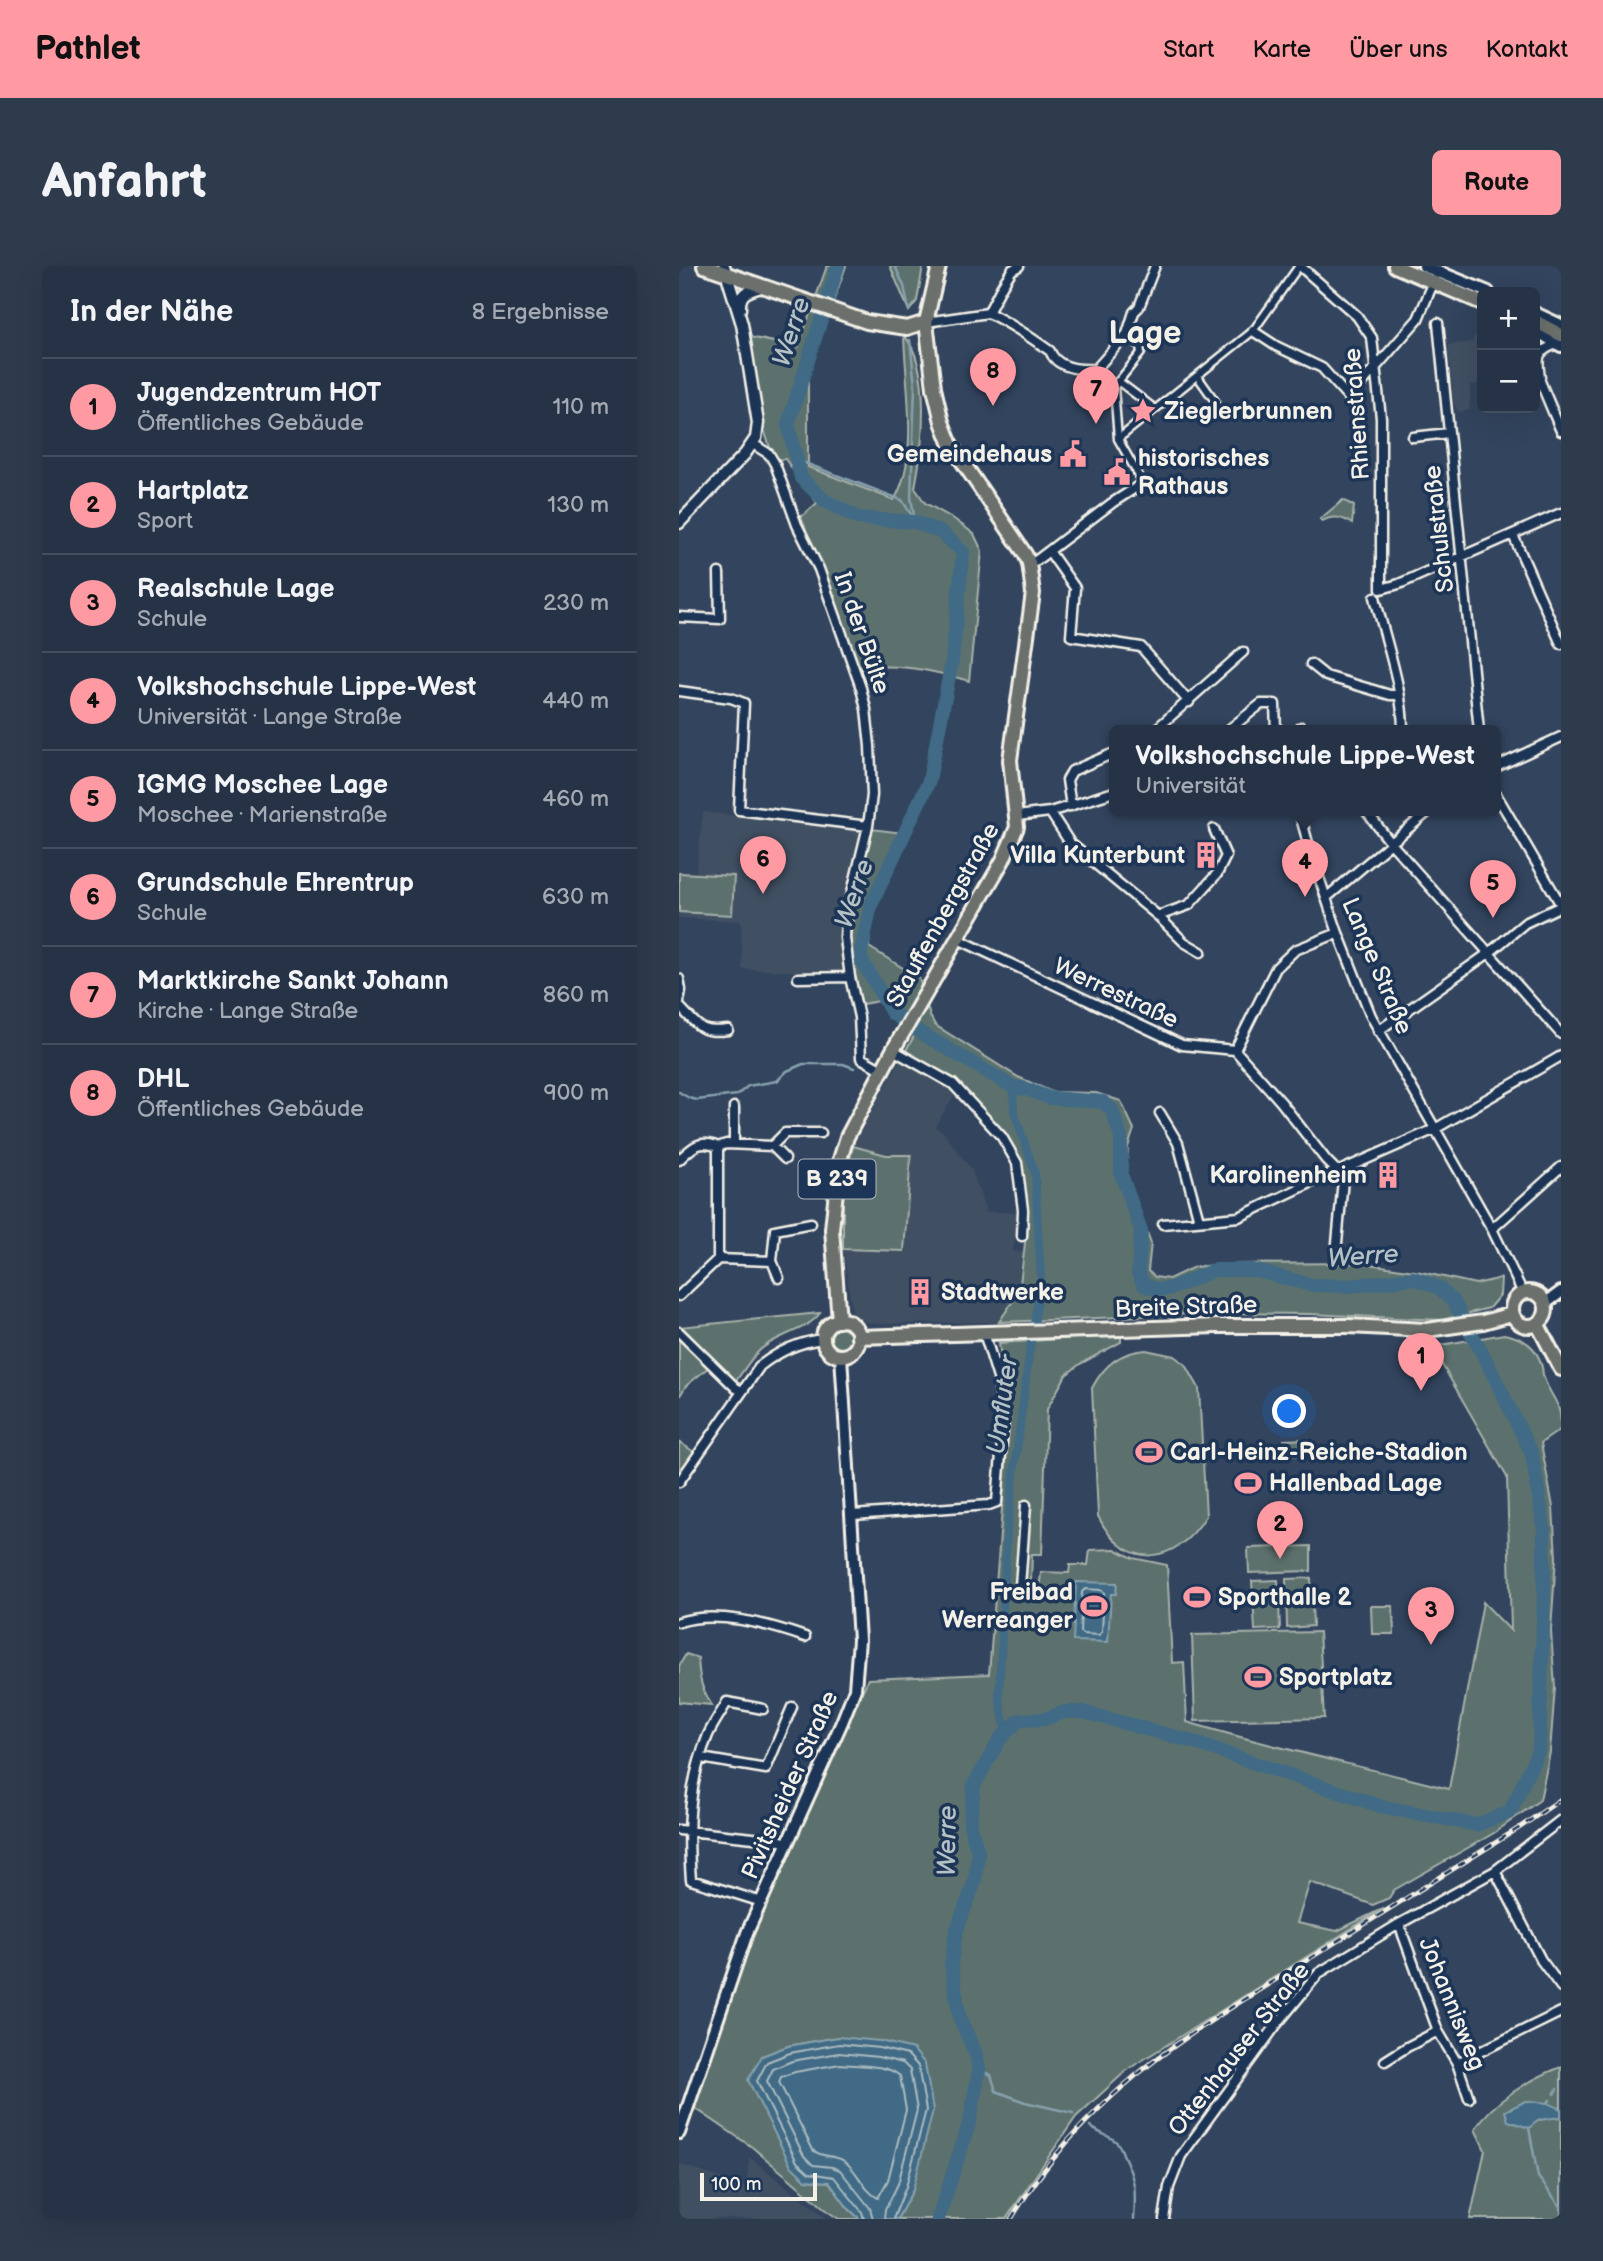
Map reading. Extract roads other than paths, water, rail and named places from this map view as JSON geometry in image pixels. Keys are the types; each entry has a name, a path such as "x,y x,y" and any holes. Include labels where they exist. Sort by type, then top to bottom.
{"main road":[{"path":"703,266 725,270 761,287 837,313 867,322 909,328 926,322 939,266"},
{"path":"1395,266 1477,295"},
{"path":"1414,266 1435,280 1477,301"},
{"path":"1424,266 1477,288"},
{"path":"1540,317 1560,333"},
{"name":"Stauffenbergstraße","path":"893,1050 1012,842 1017,827 1010,760 1033,593 1025,554 947,436 935,388 926,322"},
{"path":"1540,325 1560,333"},
{"path":"1540,331 1560,333"},
{"name":"B 239","path":"839,1321 832,1229 839,1163 847,1137 893,1050"},
{"path":"1546,1303 1561,1292"},
{"path":"1523,1293 1536,1293 1546,1303 1546,1315 1538,1325 1521,1325 1513,1314 1513,1304 1523,1293"},
{"name":"Breite Straße","path":"859,1337 1218,1326 1348,1326 1427,1330 1451,1328 1513,1314"},
{"path":"839,1321 850,1323 859,1337 854,1350 841,1356 835,1356 826,1349 823,1339 826,1328 839,1321"},
{"path":"1538,1325 1561,1369"},
{"name":"Pivitsheider Straße","path":"679,2133 740,1952 842,1721 857,1676 859,1640 853,1515 841,1356"}],"street":[{"path":"988,313 1002,285 1019,266"},
{"path":"1096,369 1127,334 1155,266"},
{"path":"1118,439 1253,331 1300,266"},
{"name":"Rhienstraße","path":"1300,266 1363,322 1372,338 1381,418 1381,589 1461,557"},
{"path":"725,270 742,324"},
{"path":"1253,331 1322,368 1349,398 1418,319 1435,280"},
{"path":"680,519 753,444 757,432 757,414 742,324 741,296 744,292 761,287"},
{"path":"926,322 988,313 1016,330 1021,330 1073,370 1096,369 1155,409"},
{"name":"Schulstraße","path":"1438,323 1478,725"},
{"path":"1540,355 1560,333"},
{"path":"1029,564 1121,496 1143,483 1118,439 1118,382 1141,353 1140,346 1127,334"},
{"path":"1198,377 1215,401"},
{"path":"1540,384 1561,431"},
{"path":"1413,437 1450,433"},
{"name":"In der Bülte","path":"753,444 769,454 775,464 797,525 819,569 861,688 870,746 872,795 868,826 846,917 845,947 859,1017 861,1058 882,1070"},
{"path":"1461,557 1561,513"},
{"path":"1513,535 1561,644"},
{"path":"1049,551 1075,588 1071,636 1141,648 1189,702"},
{"path":"679,617 720,619 719,573"},
{"path":"1375,597 1399,695 1403,725"},
{"path":"1161,725 1243,652"},
{"path":"1311,664 1326,676 1390,695 1399,695"},
{"path":"679,691 731,698 744,703 739,810 868,826"},
{"path":"1235,725 1261,704 1275,704 1276,725"},
{"path":"1501,765 1561,737"},
{"path":"1071,806 1067,779 1072,771 1109,755"},
{"path":"1017,816 1050,812 1109,794"},
{"path":"1378,1031 1489,953 1525,923 1561,905 1501,803"},
{"path":"1050,812 1070,843 1159,916 1184,942 1201,952"},
{"name":"Lange Straße","path":"1301,816 1338,933 1378,1031 1492,1229 1523,1293"},
{"path":"1372,816 1390,842 1561,1034"},
{"path":"1326,898 1423,816"},
{"path":"1159,916 1189,905 1217,874 1226,856 1214,829"},
{"path":"1338,933 1295,950 1276,968 1235,1050 1281,1102 1326,1160 1340,1170"},
{"name":"Werrestraße","path":"958,939 1182,1045 1235,1050"},
{"path":"798,978 850,977"},
{"path":"679,979 679,1004 704,1030 728,1030"},
{"path":"893,1050 953,1084 1002,1137 1017,1163 1023,1210 1022,1236"},
{"path":"1163,1224 1239,1217 1435,1129 1561,1056"},
{"path":"733,1107 734,1144"},
{"path":"1160,1113 1178,1143 1199,1220"},
{"path":"772,1146 785,1133 821,1133"},
{"path":"679,1160 693,1145 708,1143 718,1147 734,1144 772,1146 785,1159"},
{"path":"718,1147 718,1259"},
{"path":"1492,1229 1561,1167"},
{"path":"1337,1243 1340,1170"},
{"path":"779,1278 772,1261 775,1230 811,1223"},
{"path":"679,1296 718,1259 772,1261"},
{"path":"679,1332 742,1391"},
{"path":"853,1515 989,1505 997,1502 1004,1419 998,1378 983,1333"},
{"path":"679,1482 759,1366 776,1353 801,1342 823,1339"},
{"path":"1020,1586 1027,1505"},
{"path":"679,1622 696,1617 735,1621 779,1628 805,1637"},
{"path":"762,1902 691,1880 683,1831 694,1778 709,1734 727,1702 763,1709"},
{"path":"701,1758 766,1769 792,1707"},
{"name":"Ottenhauser Straße","path":"1164,2219 1169,2187 1181,2156 1319,1973 1338,1959 1495,1871 1561,1820"},
{"path":"683,1831 781,1841 787,1844"},
{"path":"1495,1871 1541,1960 1561,1987"},
{"name":"Johannisweg","path":"1399,1924 1438,2031 1457,2063 1469,2098"},
{"path":"1457,2063 1561,2012"},
{"path":"1385,2062 1438,2031"}],"water":[{"path":"1076,1582 1117,1583 1116,1594 1111,1594 1108,1642 1073,1641"},
{"path":"838,2037 880,2041 913,2049 925,2064 933,2110 913,2190 897,2219 860,2219 848,2208 829,2182 806,2180 791,2166 748,2080 762,2056 788,2046"},
{"path":"1526,2101 1548,2103 1561,2109 1561,2117 1539,2120 1529,2128 1508,2121 1505,2111"}],"waterway":[{"name":"Werre","path":"838,266 788,424 801,478 824,500 858,518 915,522 942,533 963,552 952,661 929,781 871,905 860,957 892,1013 921,1033 1013,1087 1050,1098 1103,1102 1112,1110 1121,1138 1121,1174 1141,1230 1138,1273 1144,1285 1159,1290 1172,1288 1214,1270 1253,1270 1312,1285 1350,1286 1414,1278 1439,1288 1453,1301 1484,1356 1532,1454 1544,1529 1539,1749 1510,1812 1476,1825 1380,1806 1187,1740 1083,1712 1064,1712 1045,1719 1019,1720 1000,1739 974,1785 970,1826 978,1852 975,1881 956,1932 951,1964 960,2019 976,2054 979,2070 970,2121 938,2219"},
{"path":"895,266 904,286 909,310"},
{"path":"910,340 915,386 911,497 915,522"},
{"path":"797,460 902,500 914,519"},
{"path":"679,1092 697,1100 737,1095 748,1086 777,1081 787,1071 803,1064 843,1064 854,1068"},
{"name":"Umfluter","path":"1006,1732 999,1696 1007,1529 1041,1281 1035,1173 1014,1111 1013,1087"},
{"path":"979,2070 991,2075 996,2091 1025,2102 1073,2113"},
{"path":"1554,2094 1557,2089"},
{"path":"1090,2126 1116,2141 1121,2148 1134,2186 1134,2219"},
{"path":"1529,2128 1538,2177 1561,2207"}],"railway":[{"path":"1011,2219 1072,2136 1106,2101 1142,2070 1220,2014 1519,1828 1561,1799"}],"place":[{"name":"DHL","path":"993,406"},
{"name":"Zieglerbrunnen","path":"1143,411"},
{"name":"Marktkirche Sankt Johann","path":"1096,424"},
{"name":"Gemeindehaus","path":"1073,454"},
{"name":"historisches Rathaus","path":"1117,472"},
{"name":"Villa Kunterbunt","path":"1206,855"},
{"name":"Grundschule Ehrentrup","path":"763,894"},
{"name":"Volkshochschule Lippe-West","path":"1305,897"},
{"name":"IGMG Moschee Lage","path":"1493,918"},
{"name":"Karolinenheim","path":"1388,1175"},
{"name":"Stadtwerke","path":"920,1292"},
{"name":"Jugendzentrum HOT","path":"1421,1391"},
{"name":"Carl-Heinz-Reiche-Stadion","path":"1149,1452"},
{"name":"Hallenbad Lage","path":"1248,1483"},
{"name":"Hartplatz","path":"1280,1559"},
{"name":"Sporthalle 2","path":"1197,1597"},
{"name":"Freibad Werreanger","path":"1094,1606"},
{"name":"Realschule Lage","path":"1431,1645"},
{"name":"Sportplatz","path":"1258,1677"}],"district":[{"name":"Lage","path":"1145,333"}]}
